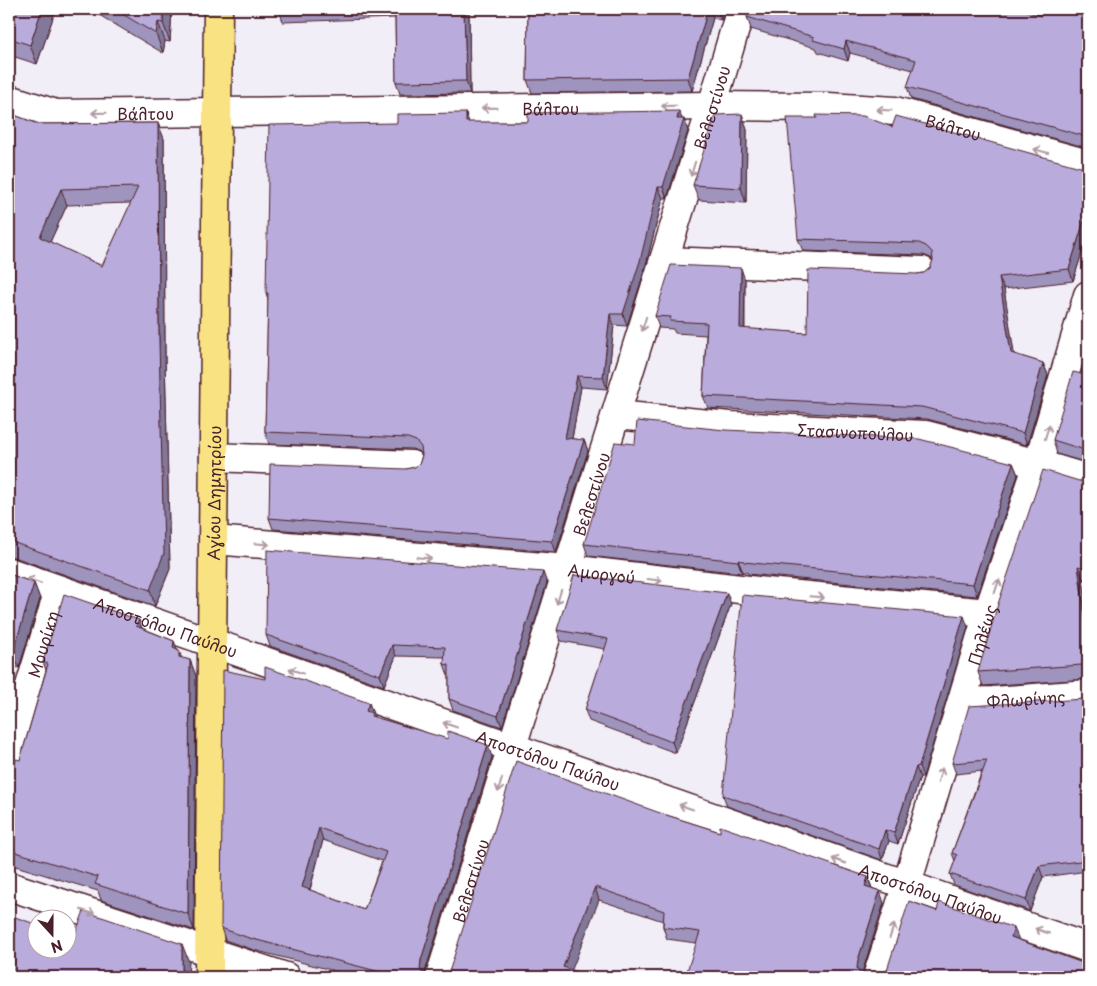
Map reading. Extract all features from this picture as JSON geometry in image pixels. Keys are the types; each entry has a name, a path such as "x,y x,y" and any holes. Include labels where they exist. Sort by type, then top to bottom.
{"main road":[{"name":"Αγίου Δημητρίου","path":"209,965 218,9"}],"street":[{"name":"Βελεστίνου","path":"440,977 741,9"},
{"name":"Βάλτου","path":"9,98 56,114 712,106 828,107 895,111 1088,164"},
{"path":"664,261 922,271"},
{"name":"Πηλέως","path":"877,977 907,884 988,613 1038,464 1088,295"},
{"name":"Στασινοπούλου","path":"616,415 730,426 926,435 1038,464 1088,480"},
{"path":"214,457 411,465"},
{"name":"Αμοργού","path":"214,540 568,569 766,592 988,613"},
{"name":"Αποστόλου Παύλου","path":"9,572 1088,948"},
{"name":"Μουρίκη","path":"9,755 59,590"},
{"name":"Φλωρίνης","path":"962,702 1088,694"},
{"path":"9,886 209,965 286,977"}],"building":[{"path":"9,9 42,9 30,45 9,38"},
{"path":"114,9 164,9 163,23 158,22 156,34"},
{"path":"279,9 312,9 279,10"},
{"path":"395,9 464,9 466,81 396,82"},
{"path":"528,9 708,9 688,78 527,80"},
{"path":"749,9 964,9 970,11 971,9 1021,9 1041,16 1040,9 1088,9 1088,137 907,87 916,60 846,41 844,49 813,40 814,37 747,17"},
{"path":"679,111 677,119 684,119 663,187 658,187 640,261 623,314 610,314 603,377 577,376 565,438 584,440 552,541 269,518 270,464 406,469 415,467 420,462 422,455 421,447 416,441 408,438 265,432 269,125 397,123 397,114 466,113 466,122 528,122 528,113"},
{"path":"9,113 38,124 158,123 159,341 164,553 150,590 9,541 9,206 11,199 9,198","holes":["138,187 102,266 40,237 61,189"]},
{"path":"742,114 741,188 693,185 715,115"},
{"path":"816,115 863,116 892,127 896,116 1080,167 1088,167 1088,208 1069,269 999,277 1011,353 1043,363 1023,433 922,407 703,396 707,323 670,321 671,317 655,316 671,265 741,268 740,328 807,333 808,270 917,274 924,273 930,268 933,260 932,252 926,246 919,243 798,239 787,118 817,118"},
{"path":"1088,355 1088,451 1053,440 1073,372 1082,374"},
{"path":"637,421 725,430 919,439 1013,463 973,584 763,564 584,544 615,442 635,444"},
{"path":"1043,470 1079,481 1088,480 1088,569 1078,566 1088,640 1088,667 1082,665 978,672 998,604"},
{"path":"267,550 543,572 498,716 449,699 449,665 444,664 445,647 392,645 380,675 266,635"},
{"path":"9,574 34,583 13,652 9,651"},
{"path":"574,575 727,593 672,742 585,710 608,639 557,630"},
{"path":"64,594 139,620 136,626 174,641 173,648 179,651 179,657 190,660 188,914 95,884 98,877 9,850 9,765 14,767 16,759 20,760 48,664 43,662"},
{"path":"742,595 964,616 919,766 916,767 894,833 885,830 879,849 723,795"},
{"path":"265,667 369,703 366,711 372,713 371,716 448,739 448,731 488,745 421,960 420,969 427,977 400,977 249,938 221,928 223,670 265,679","holes":["319,828 386,852 364,910 302,887"]},
{"path":"1088,698 1088,860 1039,866 1026,900 950,874 957,855 952,853 987,760 952,763 969,706"},
{"path":"516,761 660,813 720,832 720,826 868,877 865,886 880,891 858,960 857,968 861,976 864,977 685,977 700,932 663,927 664,911 595,887 563,967 592,977 444,977 450,969"},
{"path":"909,901 937,911 939,902 1014,928 1011,937 1088,965 1088,977 881,977 887,970"},
{"path":"84,911 182,944 182,977 9,977 9,915 28,922 28,958 78,958 78,927"}]}
